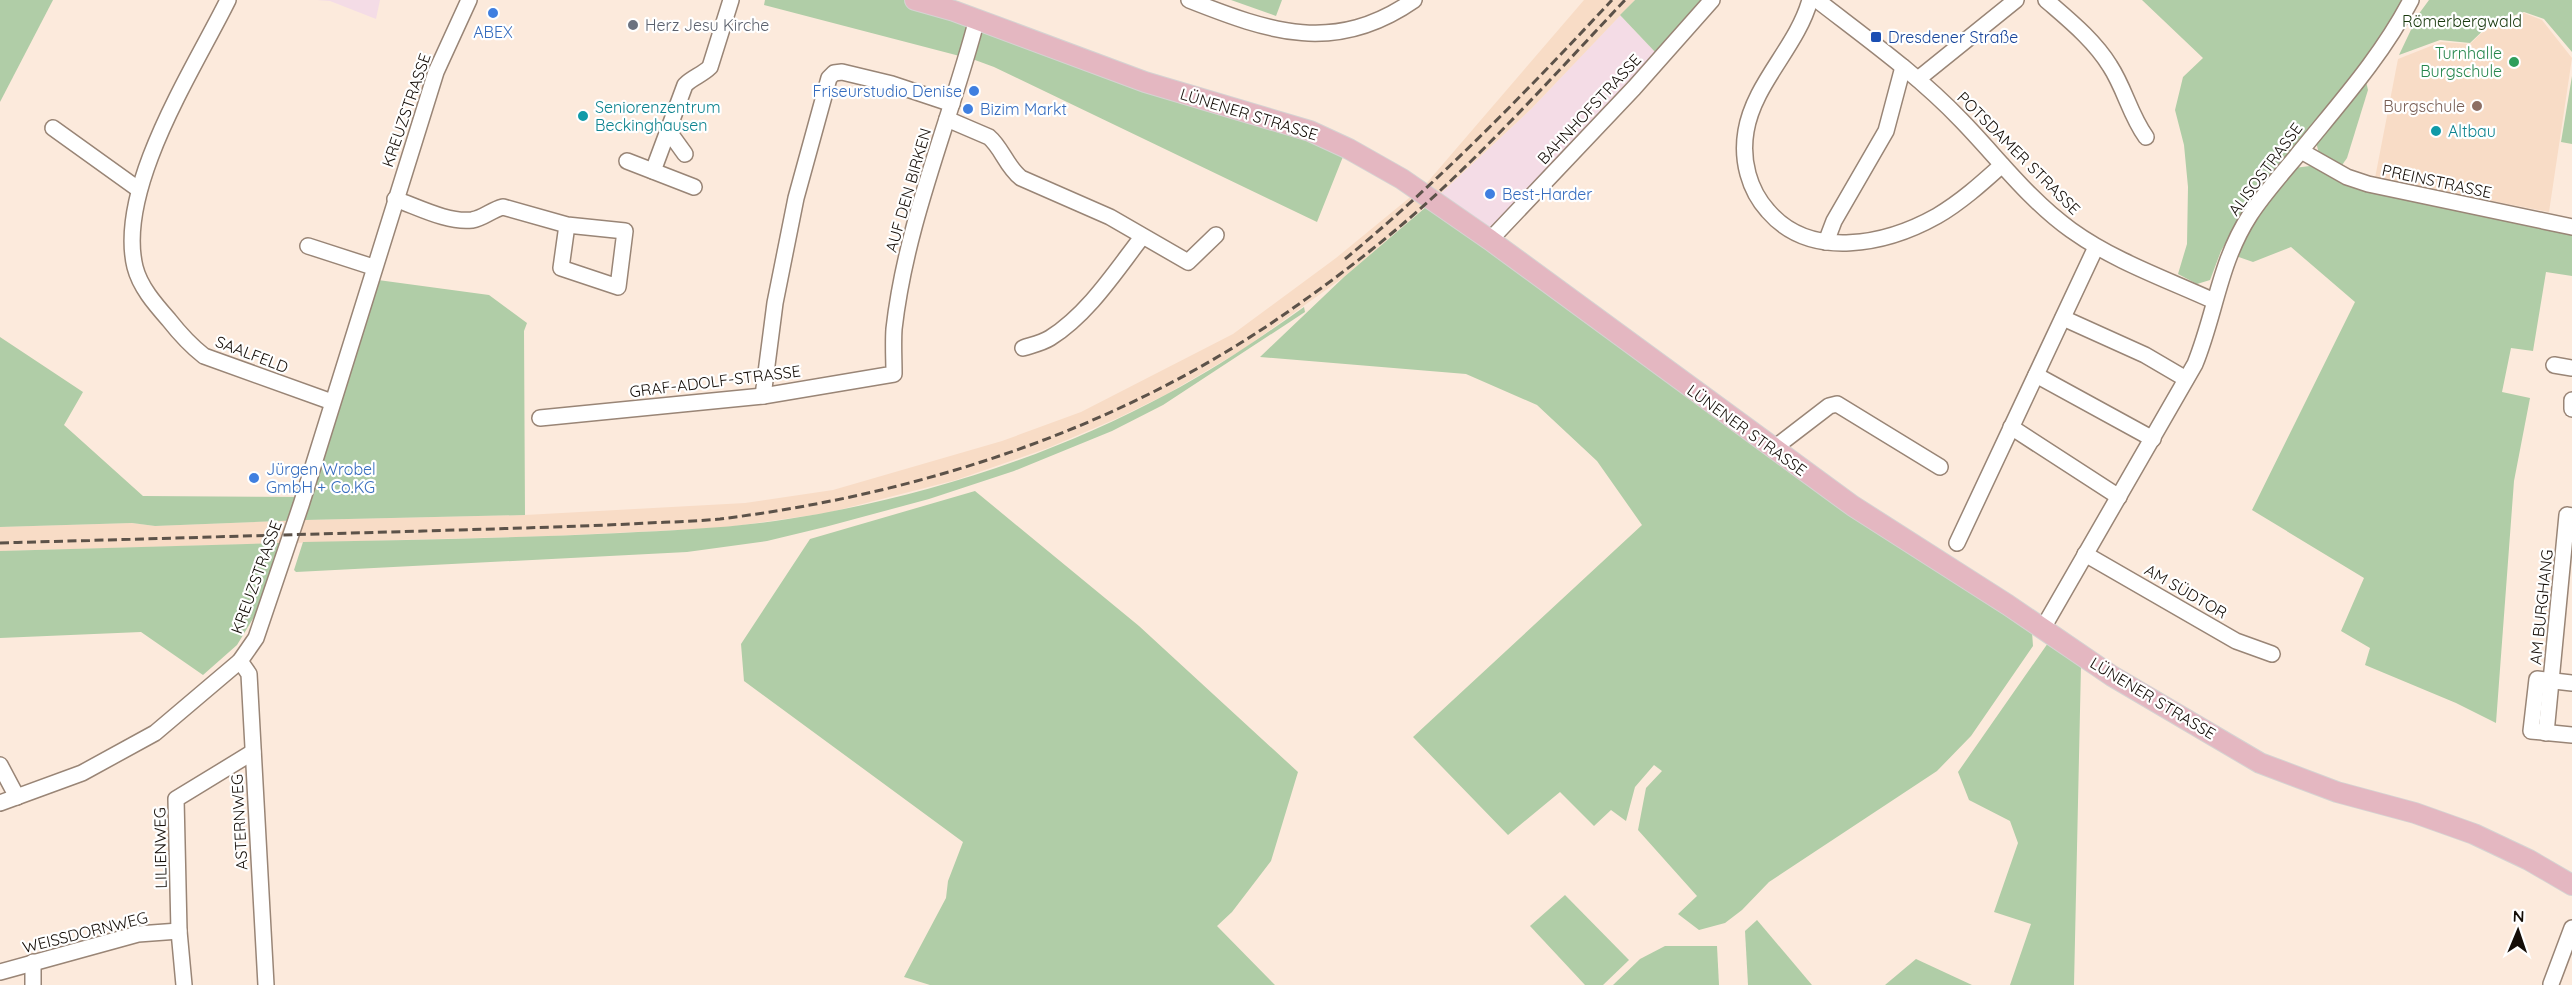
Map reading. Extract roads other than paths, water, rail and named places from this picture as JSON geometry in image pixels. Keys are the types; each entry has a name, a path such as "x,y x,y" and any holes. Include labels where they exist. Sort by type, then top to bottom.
{"main road":[{"name":"LÜNENER STRASSE","path":"926,1 1145,82 1326,138 1402,179 1490,240 1853,506 2043,628 2112,676 2260,763 2337,792 2415,813 2474,834 2529,860 2572,885"}],"street":[{"name":"SAALFELD","path":"228,0 180,90 138,189 132,236 136,268 142,284 155,304 189,345 214,360 332,402"},
{"name":"KREUZSTRASSE","path":"0,803 82,773 155,733 240,661 256,638 301,505 436,72 469,0"},
{"path":"653,171 684,85 710,67 731,0"},
{"path":"1189,0 1284,33 1317,34 1350,29 1372,22 1396,12 1414,0"},
{"name":"BAHNHOFSTRASSE","path":"1490,240 1634,88 1712,0"},
{"path":"1810,0 1806,13 1785,53 1750,112 1746,131 1744,152 1752,188 1758,201 1769,213 1792,231 1826,242 1842,244 1866,242 1911,228 1937,216 2002,165"},
{"name":"POTSDAMER STRASSE","path":"1817,0 1918,79 1960,119 2052,215 2096,247 2214,301"},
{"path":"1918,79 2016,0"},
{"path":"2046,0 2099,51 2111,68 2135,122 2146,137"},
{"name":"ALISOSTRASSE","path":"2043,628 2187,379 2202,347 2227,257 2238,235 2251,213 2385,45 2411,0"},
{"name":"AUF DEN BIRKEN","path":"894,374 894,330 903,278 926,185 977,19"},
{"path":"1826,242 1834,221 1886,132 1903,67"},
{"path":"763,396 775,303 796,198 829,78 834,73 842,72 892,84 950,112 994,141 1012,171 1021,178 1110,217 1188,262 1216,234"},
{"path":"53,128 138,189"},
{"path":"667,129 685,154"},
{"name":"PREINSTRASSE","path":"2301,151 2347,177 2368,184 2572,227"},
{"path":"627,161 694,187"},
{"path":"395,199 452,219 473,220 503,207 567,225 625,231 618,287 561,268 567,225"},
{"path":"1023,348 1048,339 1069,324 1106,285 1142,237"},
{"path":"308,246 374,267"},
{"path":"1957,543 2096,247"},
{"path":"2063,318 2145,356 2187,379"},
{"path":"2554,365 2572,368"},
{"name":"GRAF-ADOLF-STRASSE","path":"540,418 763,396 894,374"},
{"path":"2036,375 2153,439"},
{"path":"2572,399 2572,409"},
{"path":"1773,449 1829,406 1837,404 1940,467"},
{"path":"2011,428 2119,496"},
{"name":"AM BURGHANG","path":"2572,516 2568,516 2569,538 2546,733 2572,735"},
{"name":"AM SÜDTOR","path":"2085,554 2236,641 2272,654"},
{"name":"ASTERNWEG","path":"240,661 249,674 266,985"},
{"path":"2552,681 2572,683"},
{"name":"LILIENWEG","path":"184,985 179,931 176,799 253,752"},
{"path":"0,765 17,798"},
{"path":"2551,984 2572,928"},
{"name":"WEISSDORNWEG","path":"0,972 138,934 179,931"},
{"path":"33,962 33,985"}],"railway":[{"path":"1345,259 1381,229 1483,134 1612,0"},
{"path":"0,543 526,528 720,519 795,508 870,493 1017,450 1088,422 1157,390 1225,353 1326,285 1396,229 1456,176 1625,0"}],"place":[{"name":"ABEX","path":"493,13"},
{"name":"Herz Jesu Kirche","path":"633,25"},
{"name":"Dresdener Straße","path":"1876,37"},
{"name":"Turnhalle Burgschule","path":"2514,62"},
{"name":"Friseurstudio Denise","path":"974,91"},
{"name":"Burgschule","path":"2477,106"},
{"name":"Bizim Markt","path":"968,109"},
{"name":"Seniorenzentrum Beckinghausen","path":"583,116"},
{"name":"Altbau","path":"2436,131"},
{"name":"Best-Harder","path":"1490,194"},
{"name":"Jürgen Wrobel GmbH + Co.KG","path":"254,478"}],"park label":[{"name":"Römerbergwald","path":"2462,21"}]}
